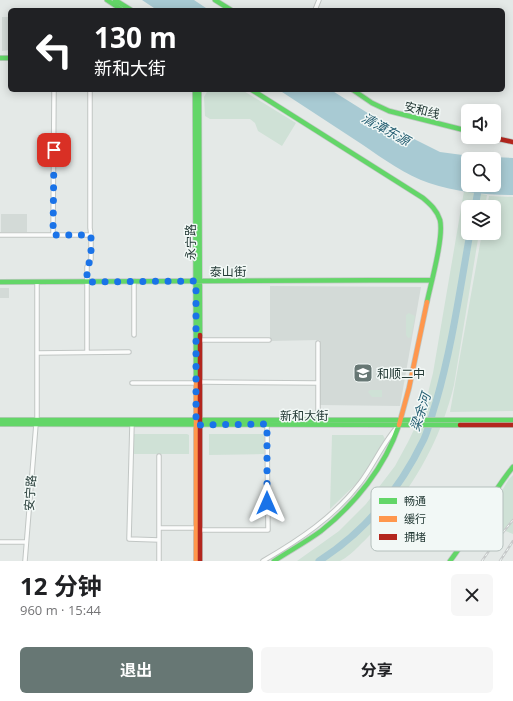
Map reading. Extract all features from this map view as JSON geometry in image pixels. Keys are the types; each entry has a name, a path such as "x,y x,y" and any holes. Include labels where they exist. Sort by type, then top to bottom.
{"main road":[{"path":"107,0 119,8"},
{"path":"115,0 128,8"},
{"path":"215,0 227,8"},
{"name":"永宁路","path":"199,92 198,529 200,561"},
{"path":"255,92 423,198 434,207 440,225 432,280 412,375 400,422 386,454 370,478 352,500 320,531 274,561"},
{"name":"安和线","path":"356,92 389,111 461,130"},
{"path":"501,139 513,142"},
{"name":"泰山街","path":"0,282 432,280"},
{"name":"永宁路","path":"198,281 200,340 198,383"},
{"name":"新和大街","path":"0,420 132,424 318,420 400,422"},
{"name":"新和大街","path":"0,424 36,422 198,422 267,424 513,420"},
{"name":"新和大街","path":"445,422 513,425"},
{"path":"499,487 513,467"},
{"name":"永宁路","path":"196,561 198,529"},
{"path":"450,561 458,551"}],"street":[{"path":"53,235 54,92"},
{"path":"87,352 87,267 91,259 90,92"},
{"path":"0,235 91,235"},
{"path":"134,281 134,335"},
{"name":"安宁路","path":"25,561 36,422 37,282"},
{"path":"200,340 269,340"},
{"path":"318,343 318,420"},
{"path":"37,353 129,352"},
{"path":"132,383 318,383"},
{"path":"263,561 317,526 347,498 365,476 391,433 400,422"},
{"path":"132,424 129,539 159,540"},
{"path":"159,528 268,530 267,424"},
{"path":"159,456 159,561"},
{"path":"0,542 26,542"}],"shaded area":[{"path":"2,17 8,17 8,50 2,51"},
{"path":"1,214 27,214 27,232 1,232"},
{"name":"和顺二中","path":"270,286 421,287 400,406 320,405 320,340 270,341"},
{"path":"0,288 9,288 9,298 0,298"}],"green space":[{"path":"207,92 245,92 296,123 282,146 258,131 255,123 250,119 210,119 205,116 204,97"},
{"path":"464,192 487,195 486,200 462,200"},
{"path":"489,196 513,197 513,411 450,412 481,240 501,240 501,200 488,200"},
{"path":"461,209 461,240 478,240 454,385 448,406 432,447 422,467 409,487 379,487 395,466 424,409 433,373"},
{"path":"409,313 415,316 411,337 408,338 406,335 406,315"},
{"path":"370,390 382,390 382,397 372,397 368,392"},
{"path":"134,434 187,434 189,435 189,454 134,454"},
{"path":"209,434 264,434 264,454 209,455"},
{"path":"332,435 383,435 385,439 357,483 330,509"},
{"path":"513,475 513,534 503,530 503,489"},
{"path":"371,497 371,534 351,554 340,561 297,561 339,531"}],"water":[{"path":"142,0 194,0 206,8 154,8"},
{"name":"清漳东源","path":"282,92 334,92 390,127 440,152 461,155 461,191 420,180 387,161"},
{"path":"501,157 513,158 513,195 467,192 501,192"}],"waterway":[{"name":"梁余河","path":"476,200 478,192"},
{"name":"梁余河","path":"396,487 415,457 429,426 447,360 469,240"},
{"name":"梁余河","path":"319,561 352,536 371,518"}],"railway":[{"path":"503,532 513,520"},
{"path":"500,561 513,541"},
{"path":"482,561 489,551"}],"traffic: fast":[{"path":"107,0 119,8"},
{"path":"115,0 128,8"},
{"path":"215,0 228,8"},
{"path":"0,58 8,58"},
{"path":"195,92 196,382"},
{"path":"199,92 200,335"},
{"path":"255,92 423,198 433,208 440,220 441,228 427,302"},
{"path":"356,92 372,103 389,111 461,129"},
{"path":"0,282 431,280"},
{"path":"0,420 513,420"},
{"path":"0,424 460,425"},
{"path":"274,561 321,531 346,509 368,484 377,470 393,441 399,425"},
{"path":"498,487 513,467"},
{"path":"450,561 457,551"}],"traffic: slow":[{"path":"399,425 409,388 427,302"},
{"path":"196,382 196,561"}],"traffic: jam":[{"path":"501,139 513,142"},
{"path":"200,335 200,561"},
{"path":"460,425 513,425"}],"place":[{"name":"和顺二中","path":"363,373"}],"route":[{"path":"54,150 53,235 91,235 91,259 87,267 87,282 196,281 196,420 200,420 200,425 267,424 267,503"}]}
